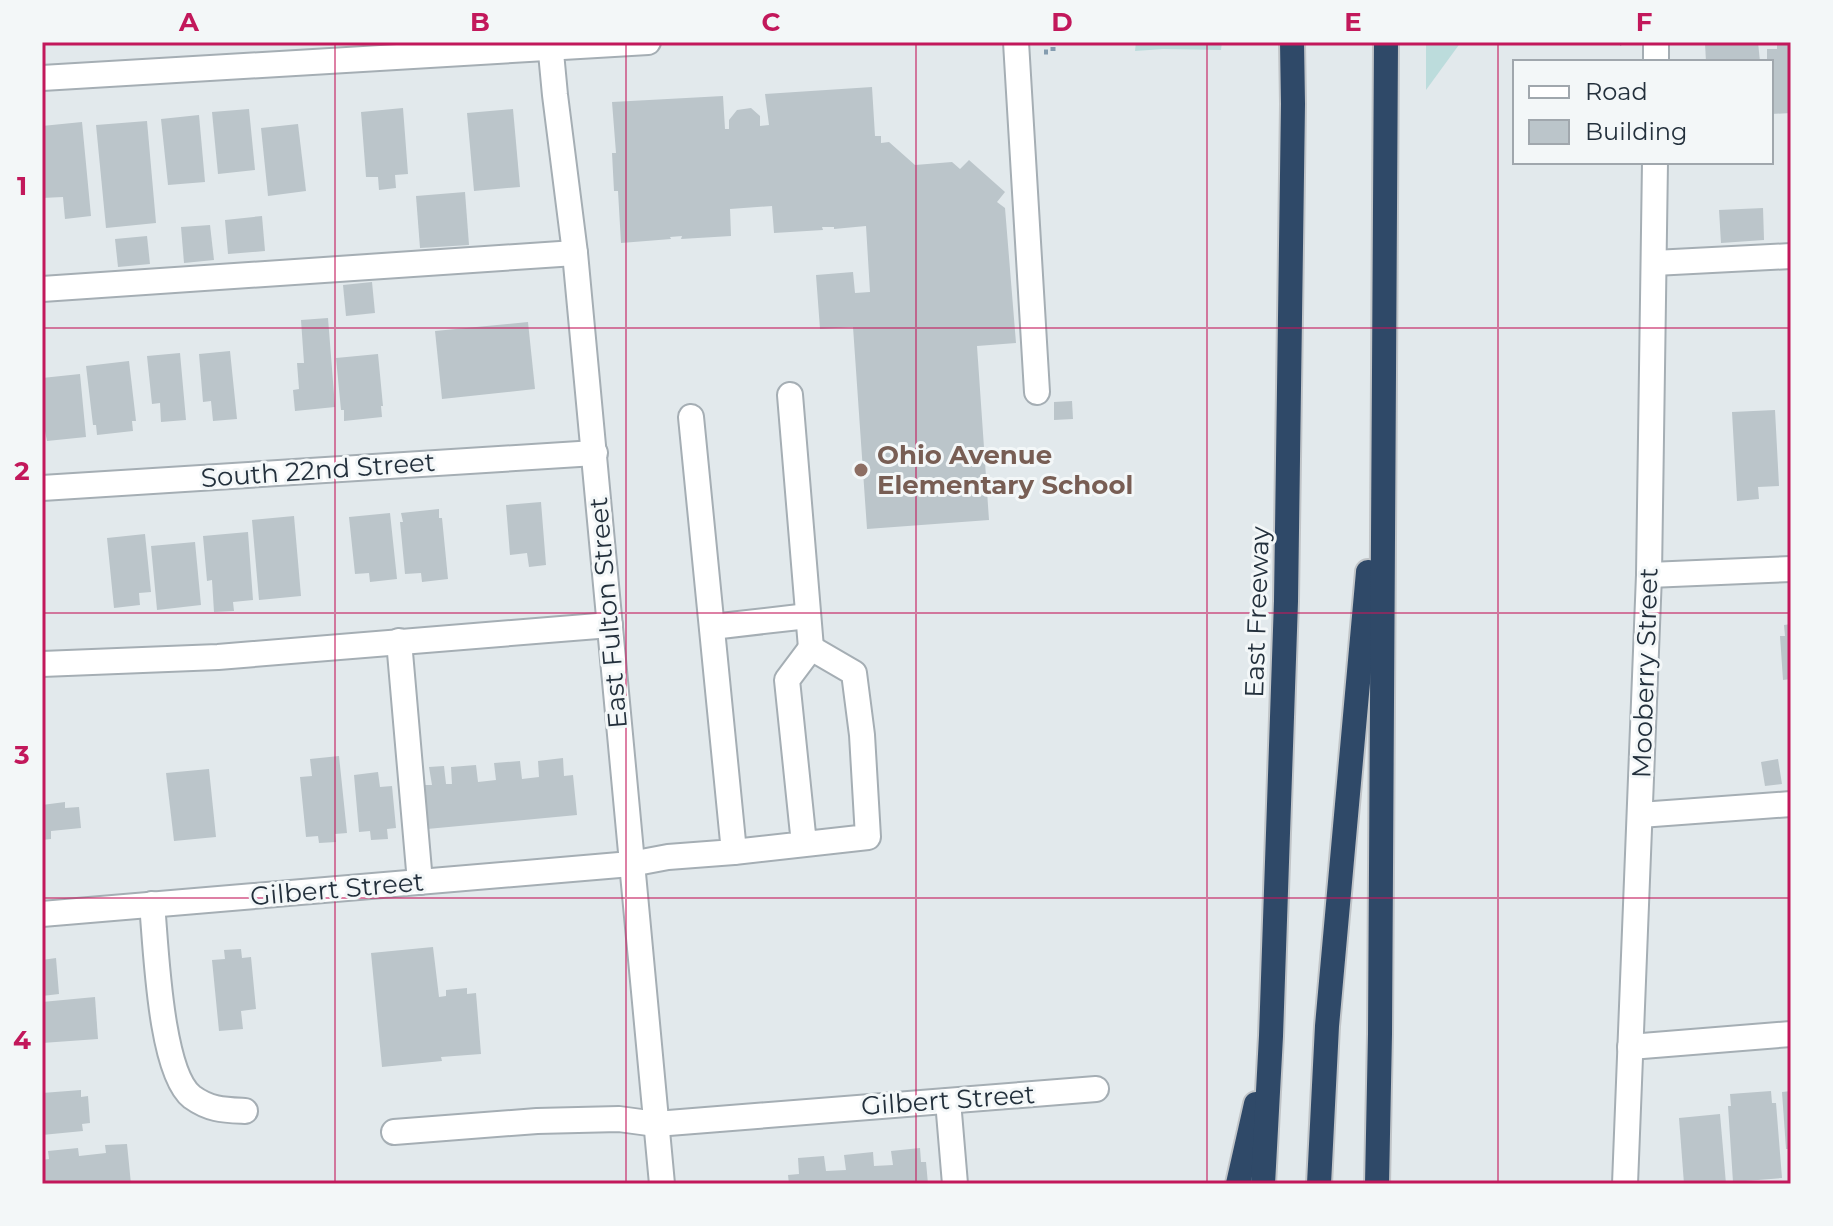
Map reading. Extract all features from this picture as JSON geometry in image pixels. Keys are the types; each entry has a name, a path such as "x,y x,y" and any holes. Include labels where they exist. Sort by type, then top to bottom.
{"highway":[{"name":"East Freeway","path":"1263,1184 1271,1036 1288,503 1292,42"},
{"path":"1377,1184 1386,42"},
{"path":"1319,1184 1327,1026 1383,402"},
{"path":"1238,1184 1271,1036"}],"street":[{"path":"42,78 550,45 648,42"},
{"path":"1016,42 1037,392"},
{"name":"East Fulton Street","path":"550,45 595,453 662,1184"},
{"name":"Mooberry Street","path":"1625,1184 1649,575 1655,164"},
{"path":"42,289 575,253"},
{"path":"1654,263 1791,256"},
{"path":"790,395 811,648 787,680 804,844"},
{"path":"691,417 734,852"},
{"name":"South 22nd Street","path":"42,488 595,453"},
{"path":"1649,575 1791,569"},
{"path":"712,627 808,616"},
{"path":"42,664 218,657 610,625"},
{"path":"399,641 420,882"},
{"name":"Gilbert Street","path":"42,914 631,864 668,857 868,837 862,735 854,673 811,648"},
{"path":"1640,815 1791,804"},
{"path":"152,904 162,1016 173,1066 190,1095 215,1109 245,1111"},
{"path":"1630,1047 1791,1034"},
{"name":"Gilbert Street","path":"394,1132 537,1121 619,1119 656,1124 1096,1089"},
{"path":"948,1101 955,1184"}],"shaded area":[{"path":"1136,42 1222,42 1221,50 1135,51"},
{"path":"1426,42 1461,42 1426,90"}],"building":[{"path":"1758,42 1760,60 1706,60 1705,43"},
{"path":"1777,42 1791,42 1791,113 1773,114 1773,60 1767,60 1767,49 1777,49"},
{"path":"872,87 875,136 881,136 881,143 889,142 915,165 952,162 960,169 969,160 1005,192 997,202 1005,208 1016,343 977,346 989,520 867,529 853,327 820,329 816,275 853,272 855,293 870,292 866,226 774,233 772,206 730,209 731,236 681,239 682,236 621,243 618,191 614,191 612,153 616,153 612,102 723,96 725,129 729,129 729,120 737,110 751,108 760,116 760,126 769,125 765,94"},
{"path":"403,108 408,174 395,175 396,188 379,190 378,177 366,177 361,112"},
{"path":"249,109 255,170 218,174 212,112"},
{"path":"513,109 520,187 474,191 467,113"},
{"path":"199,115 205,182 168,185 161,119"},
{"path":"147,121 156,223 106,228 96,125"},
{"path":"82,122 91,216 65,219 63,197 42,198 42,126"},
{"path":"298,124 306,191 268,196 261,128"},
{"path":"465,192 469,245 420,248 416,196"},
{"path":"1763,208 1764,240 1721,243 1719,210"},
{"path":"262,216 265,251 228,254 225,220"},
{"path":"210,225 214,260 184,263 181,227"},
{"path":"147,236 150,264 118,267 115,239"},
{"path":"372,282 375,313 346,316 343,285"},
{"path":"328,318 335,407 295,411 293,390 299,389 297,363 304,363 301,320"},
{"path":"528,322 535,389 442,399 435,331"},
{"path":"230,351 237,419 213,421 211,401 203,402 199,354"},
{"path":"180,353 186,420 161,422 160,403 152,404 147,356"},
{"path":"378,354 382,417 344,421 336,358"},
{"path":"129,361 136,421 132,421 133,431 97,435 86,366"},
{"path":"80,374 86,437 47,441 45,431 42,431 42,378"},
{"path":"1072,401 1073,419 1054,420 1054,402"},
{"path":"1775,410 1779,486 1758,487 1759,499 1737,501 1732,412"},
{"path":"541,502 546,565 529,567 527,553 510,555 506,505"},
{"path":"439,509 448,579 422,582 421,573 405,574 401,513"},
{"path":"390,513 397,579 370,582 369,573 355,574 349,517"},
{"path":"294,516 301,596 259,600 252,520"},
{"path":"248,532 253,600 233,602 234,611 214,612 212,580 207,581 203,536"},
{"path":"145,534 151,592 139,593 140,605 114,608 107,538"},
{"path":"195,542 201,605 157,610 151,546"},
{"path":"1791,624 1791,679 1783,680 1780,636 1785,636 1784,625"},
{"path":"339,756 347,833 335,834 336,842 319,843 318,836 306,837 300,777 312,776 310,759"},
{"path":"563,758 564,776 573,775 577,815 427,829 423,785 432,785 429,767 444,766 446,784 452,784 451,767 476,765 478,782 496,780 494,763 520,761 522,779 539,777 538,761"},
{"path":"1778,759 1782,784 1765,786 1761,762"},
{"path":"209,769 216,837 174,841 166,773"},
{"path":"378,772 380,787 392,786 396,828 387,829 388,839 371,840 370,831 359,832 354,775"},
{"path":"65,802 65,808 79,807 81,828 51,831 51,839 42,840 42,805"},
{"path":"433,947 439,997 446,996 446,990 467,988 467,994 476,993 481,1054 382,1067 371,953"},
{"path":"241,949 242,958 251,957 256,1009 241,1011 243,1029 219,1031 212,960 225,959 224,950"},
{"path":"56,958 59,994 42,996 42,960"},
{"path":"95,997 98,1039 42,1043 42,1002"},
{"path":"81,1090 81,1097 88,1096 90,1123 82,1124 83,1131 42,1135 42,1093"},
{"path":"1771,1091 1772,1103 1776,1103 1782,1178 1733,1182 1728,1106 1731,1106 1730,1094"},
{"path":"1791,1091 1791,1149 1786,1149 1782,1092"},
{"path":"1720,1114 1726,1184 1684,1184 1679,1118"},
{"path":"127,1144 131,1184 42,1184 42,1160 49,1159 48,1151 78,1148 79,1156 106,1153 105,1145"},
{"path":"920,1148 921,1162 926,1162 928,1184 789,1184 788,1175 799,1174 798,1158 824,1156 826,1171 846,1170 844,1155 873,1152 874,1166 893,1165 891,1151"}],"place":[{"name":"Ohio Avenue Elementary School","path":"861,470"}]}
